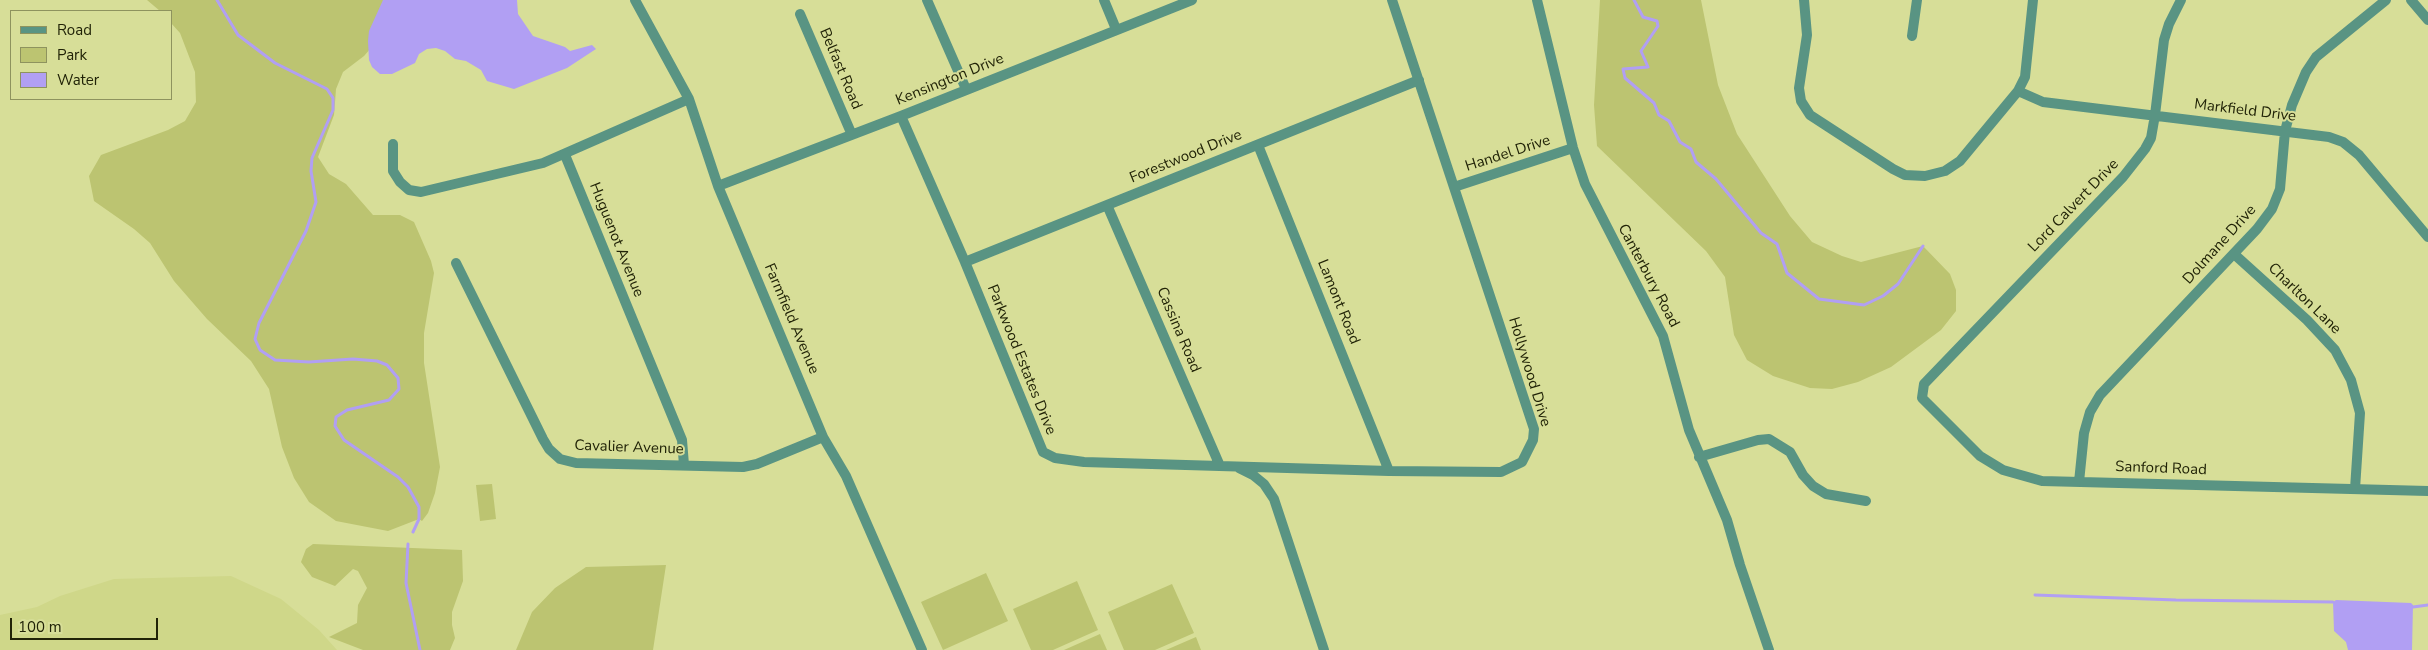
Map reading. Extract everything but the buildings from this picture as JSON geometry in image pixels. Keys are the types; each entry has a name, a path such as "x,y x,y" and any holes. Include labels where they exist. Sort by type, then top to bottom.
{"street":[{"name":"Farmfield Avenue","path":"635,0 689,99 718,186 823,437 846,476 922,650"},
{"path":"927,0 966,89"},
{"path":"1104,0 1116,29"},
{"name":"Kensington Drive","path":"718,186 852,136 1192,0"},
{"name":"Hollywood Drive","path":"1220,466 1501,472 1522,462 1533,440 1534,430 1392,0"},
{"name":"Canterbury Road","path":"1537,0 1572,148 1585,184 1603,223 1663,336 1689,430 1699,457 1728,520 1740,565 1769,650"},
{"path":"1804,0 1807,35 1799,88 1801,101 1810,115 1892,169 1905,175 1932,175 1945,171 1960,161 2018,91 2025,77 2033,0"},
{"path":"1912,36 1916,0"},
{"name":"Lord Calvert Drive","path":"1922,398 1924,384 2135,164 2150,138 2155,116 2164,40 2181,0"},
{"name":"Dolmane Drive","path":"2079,482 2084,433 2090,412 2100,395 2257,230 2272,209 2280,190 2285,131 2292,105 2306,72 2316,57 2386,0"},
{"path":"2411,0 2428,20"},
{"name":"Belfast Road","path":"800,14 852,136"},
{"name":"Forestwood Drive","path":"965,262 1418,80"},
{"name":"Markfield Drive","path":"2018,91 2043,102 2329,137 2343,142 2359,155 2428,236"},
{"path":"393,144 393,171 409,190 421,192 543,163 565,155 689,99"},
{"name":"Parkwood Estates Drive","path":"901,116 965,262 1043,452 1055,458 1084,462 1220,466"},
{"name":"Lamont Road","path":"1258,144 1390,471"},
{"name":"Handel Drive","path":"1454,188 1572,148"},
{"name":"Huguenot Avenue","path":"565,155 682,440 684,465"},
{"name":"Cassina Road","path":"1107,205 1220,466"},
{"name":"Charlton Lane","path":"2234,254 2307,320 2335,350 2347,373 2360,413 2355,489"},
{"name":"Cavalier Avenue","path":"456,263 543,439 560,459 576,463 743,466 757,464 823,437"},
{"name":"Sanford Road","path":"1922,398 1980,456 2003,470 2042,481 2428,491"},
{"path":"1699,457 1758,440 1769,439 1790,452 1803,475 1813,486 1826,494 1866,501"},
{"path":"1237,467 1258,480 1274,499 1324,650"}],"shaded area":[{"path":"231,576 281,599 319,630 337,650 0,650 0,615 37,607 60,596 114,579"}],"green space":[{"path":"147,0 462,0 385,32 364,56 343,72 336,89 334,115 318,157 329,174 346,184 373,215 400,215 414,222 431,261 434,273 424,333 424,363 440,467 435,493 428,513 422,521 419,519 388,531 336,521 309,502 294,478 282,447 269,389 251,361 207,319 174,281 150,243 134,229 94,201 89,176 101,155 168,130 185,121 196,102 195,72 180,33 172,24 172,10 159,10"},
{"path":"1600,0 1701,0 1718,85 1737,134 1790,216 1812,242 1842,256 1861,262 1923,246 1950,274 1956,290 1956,311 1941,330 1891,367 1858,382 1832,389 1810,388 1773,376 1747,360 1734,335 1725,277 1706,251 1597,146 1594,105"},
{"path":"492,484 496,519 480,521 476,485"},
{"path":"313,544 462,550 463,581 452,612 455,638 450,650 363,650 329,637 357,623 358,605 367,588 358,571 353,569 335,586 312,577 301,562 306,549"},
{"path":"666,565 653,650 516,650 532,612 555,588 586,567"},
{"path":"986,573 1008,621 943,650 921,602"},
{"path":"1077,581 1098,630 1053,650 1031,650 1013,609"},
{"path":"1172,584 1194,633 1155,650 1124,650 1108,612"},
{"path":"1100,634 1107,650 1064,650"},
{"path":"1196,637 1201,650 1166,650"}],"water":[{"path":"383,0 517,0 518,14 533,36 565,47 570,51 592,45 596,49 567,68 514,89 487,81 481,70 466,61 455,59 445,51 436,48 427,49 419,54 415,63 392,74 380,74 372,67 369,60 368,41 369,31"},
{"path":"2336,600 2411,603 2413,605 2412,650 2348,650 2346,642 2334,631 2333,602"}],"waterway":[{"path":"217,0 238,35 275,63 327,89 333,98 333,110 312,158 311,171 316,202 306,231 259,323 255,339 260,350 275,360 309,362 353,359 377,361 387,365 398,378 399,389 389,400 347,410 336,417 335,426 344,440 398,477 408,487 419,507 419,519 413,532"},
{"path":"1634,0 1643,17 1657,21 1658,26 1641,51 1648,67 1623,69 1625,78 1654,103 1659,115 1669,121 1680,142 1691,149 1696,162 1716,179 1761,233 1777,244 1787,273 1819,299 1864,305 1883,296 1898,284 1923,246"},
{"path":"408,544 406,583 420,650"},
{"path":"2035,595 2176,600 2333,602"},
{"path":"2413,607 2428,605"}]}
